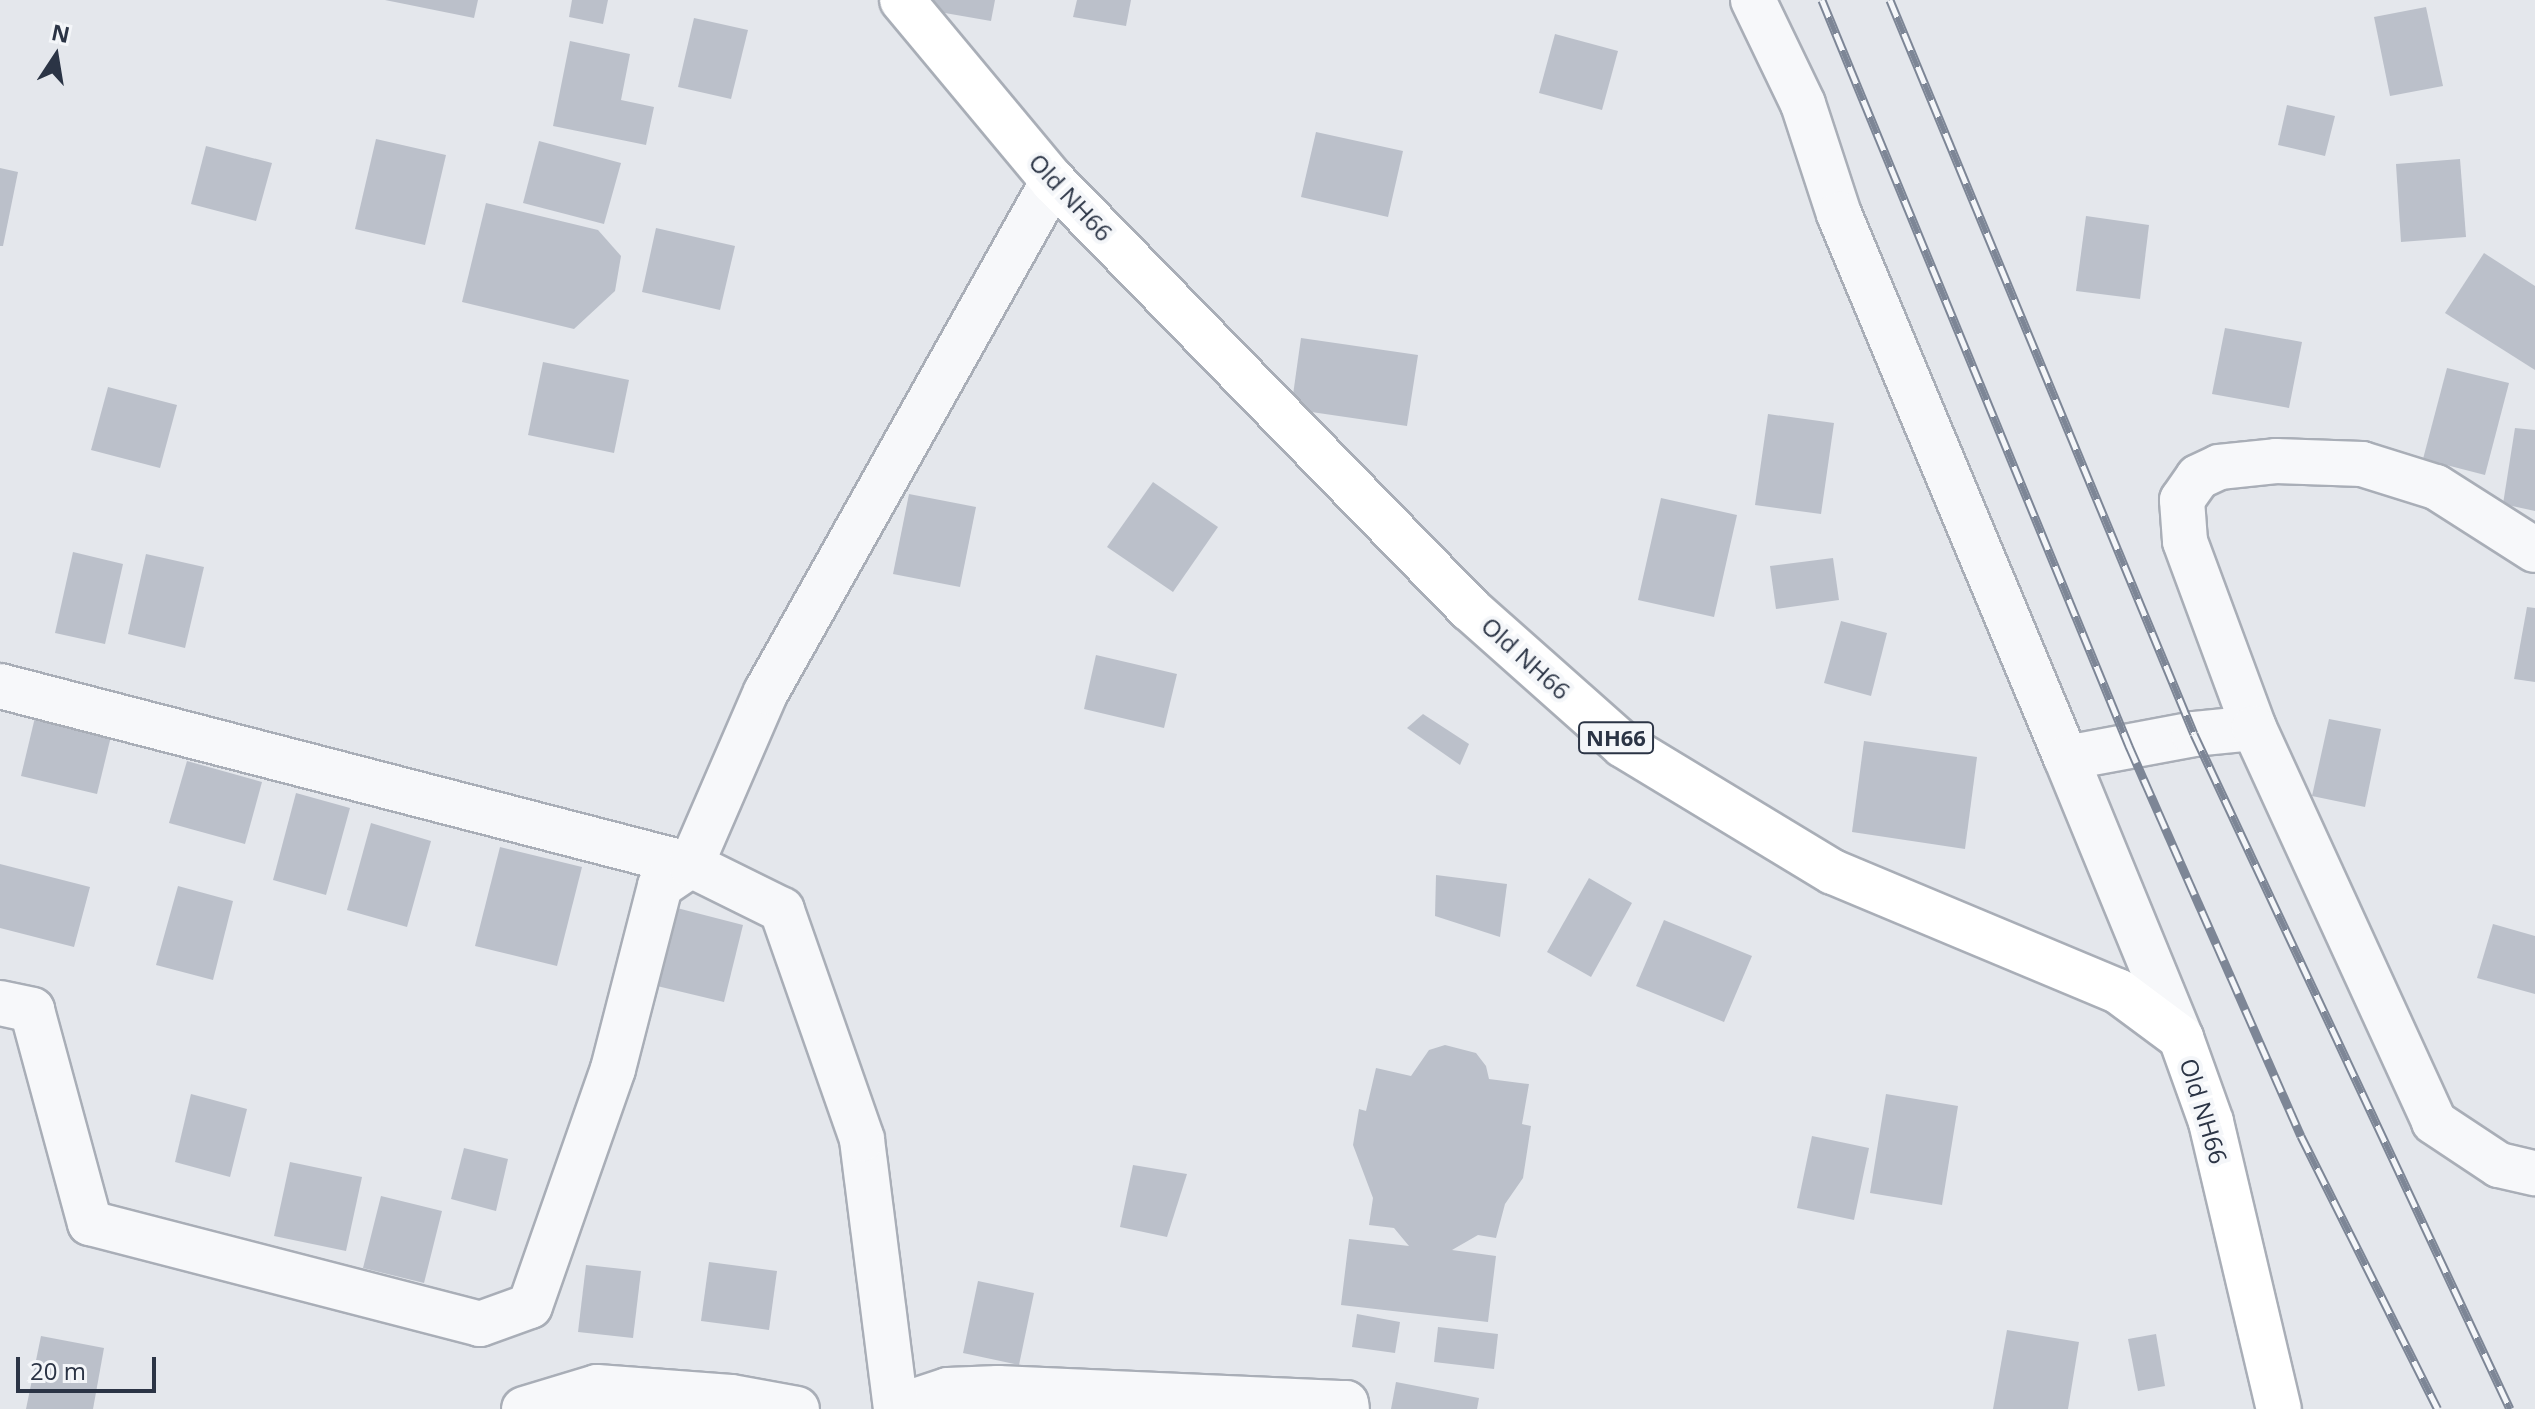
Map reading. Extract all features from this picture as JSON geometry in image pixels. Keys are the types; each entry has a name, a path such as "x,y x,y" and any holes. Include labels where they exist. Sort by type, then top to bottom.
{"main road":[{"name":"Old NH66","path":"902,0 1053,181 1470,609 1623,745 1833,872 2118,991 2181,1038 2211,1122 2279,1409"}],"street":[{"path":"1753,0 1803,104 1839,214 2181,1038"},
{"path":"0,1003 32,1010 90,1223 480,1324 530,1306 613,1069 660,886 691,865 766,692 1053,181"},
{"path":"2535,550 2436,487 2362,464 2276,461 2219,467 2198,477 2182,500 2185,541 2254,728 2434,1122 2499,1165 2535,1173"},
{"path":"0,686 691,865 782,910 862,1139 897,1408 948,1390 998,1388 1346,1403 1347,1409"},
{"path":"2066,758 2194,734 2254,728"},
{"path":"524,1409 597,1387 731,1397 797,1409"}],"building":[{"path":"385,0 478,0 474,18"},
{"path":"572,0 608,0 603,24 569,17"},
{"path":"918,0 995,0 991,21 916,8"},
{"path":"1077,0 1131,0 1126,26 1073,17"},
{"path":"2426,7 2443,86 2390,96 2374,17"},
{"path":"694,18 748,30 731,99 678,87"},
{"path":"1555,34 1618,51 1602,110 1539,93"},
{"path":"570,41 630,54 621,100 654,107 646,145 553,126"},
{"path":"2287,105 2335,116 2325,156 2278,145"},
{"path":"1316,132 1403,151 1388,217 1301,197"},
{"path":"376,139 446,155 425,245 355,229"},
{"path":"539,141 621,163 604,224 523,203"},
{"path":"206,146 272,163 256,221 191,204"},
{"path":"2460,159 2466,237 2401,242 2396,164"},
{"path":"0,168 18,172 3,246 0,246"},
{"path":"486,203 598,230 621,256 615,291 574,329 462,302"},
{"path":"2086,216 2149,225 2140,299 2076,291"},
{"path":"656,228 735,246 720,310 642,292"},
{"path":"2484,253 2535,286 2535,370 2445,313"},
{"path":"2225,328 2302,342 2289,408 2212,394"},
{"path":"1301,338 1418,355 1407,426 1291,409"},
{"path":"543,362 629,380 614,453 528,435"},
{"path":"2447,368 2509,383 2485,475 2423,459"},
{"path":"108,387 177,405 160,468 91,450"},
{"path":"1768,414 1834,423 1821,514 1755,505"},
{"path":"2515,428 2535,430 2535,511 2503,504"},
{"path":"1153,482 1218,527 1173,592 1107,547"},
{"path":"909,494 976,507 960,587 893,574"},
{"path":"1661,498 1737,515 1714,617 1638,600"},
{"path":"73,552 123,564 105,644 55,633"},
{"path":"146,554 204,567 185,648 128,634"},
{"path":"1833,558 1839,600 1776,609 1770,566"},
{"path":"2527,607 2535,608 2535,682 2514,679"},
{"path":"1841,621 1887,633 1871,696 1824,683"},
{"path":"1096,655 1177,674 1164,728 1084,709"},
{"path":"37,709 113,728 97,794 21,776"},
{"path":"1423,714 1469,744 1460,765 1407,728"},
{"path":"2329,719 2381,729 2365,807 2312,796"},
{"path":"1864,741 1977,757 1965,849 1852,832"},
{"path":"187,761 262,782 245,844 169,823"},
{"path":"296,793 350,808 326,895 273,880"},
{"path":"371,823 431,841 407,927 347,910"},
{"path":"500,847 582,867 557,966 475,946"},
{"path":"0,864 90,887 74,947 0,928"},
{"path":"1436,875 1507,884 1500,937 1435,916"},
{"path":"1589,878 1632,903 1591,977 1547,952"},
{"path":"178,886 233,901 213,980 156,965"},
{"path":"677,908 743,925 724,1002 657,986"},
{"path":"1664,920 1752,956 1724,1022 1636,986"},
{"path":"2493,924 2535,936 2535,994 2477,978"},
{"path":"1445,1045 1476,1053 1486,1066 1489,1079 1529,1084 1522,1124 1531,1126 1523,1178 1505,1204 1496,1238 1478,1235 1452,1250 1496,1256 1488,1322 1341,1305 1349,1239 1409,1246 1394,1228 1369,1225 1373,1198 1353,1145 1359,1109 1366,1111 1376,1068 1411,1076 1429,1050"},
{"path":"191,1094 247,1109 230,1177 175,1162"},
{"path":"1886,1094 1958,1106 1942,1205 1870,1193"},
{"path":"1812,1136 1869,1148 1854,1220 1797,1208"},
{"path":"464,1148 508,1159 496,1211 451,1199"},
{"path":"290,1162 362,1177 346,1251 274,1236"},
{"path":"1133,1165 1187,1174 1167,1237 1120,1227"},
{"path":"381,1196 442,1211 424,1283 363,1268"},
{"path":"709,1262 777,1271 769,1330 701,1321"},
{"path":"586,1265 641,1271 633,1338 578,1332"},
{"path":"978,1281 1034,1293 1019,1365 963,1353"},
{"path":"1357,1314 1400,1322 1395,1353 1352,1347"},
{"path":"1438,1327 1498,1334 1494,1369 1434,1362"},
{"path":"2007,1330 2079,1342 2068,1409 1993,1409"},
{"path":"2156,1334 2165,1386 2138,1391 2128,1339"},
{"path":"41,1336 104,1348 93,1409 26,1409"},
{"path":"1396,1382 1479,1398 1477,1409 1391,1409"}],"railway":[{"path":"1822,0 2129,746 2301,1136 2438,1409"},
{"path":"1890,0 2194,734 2510,1409"}]}
